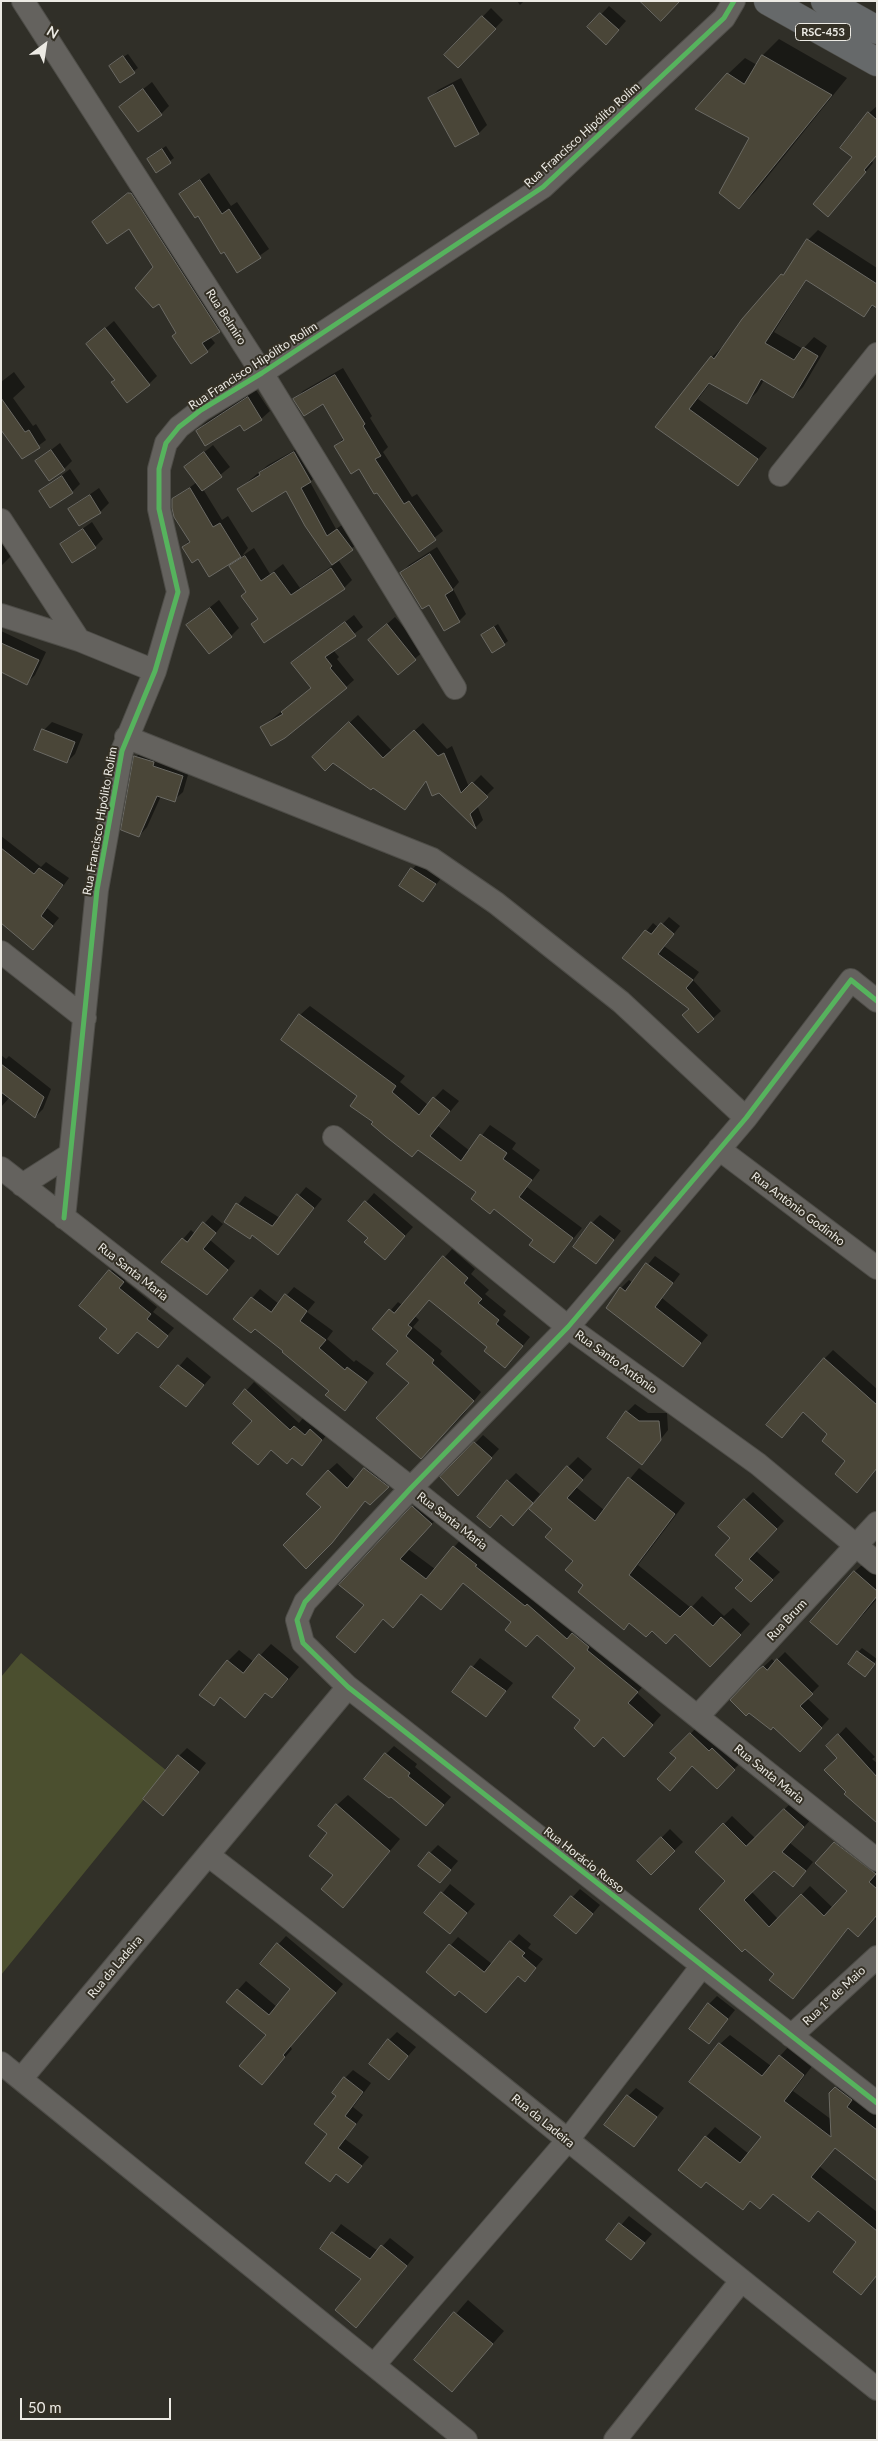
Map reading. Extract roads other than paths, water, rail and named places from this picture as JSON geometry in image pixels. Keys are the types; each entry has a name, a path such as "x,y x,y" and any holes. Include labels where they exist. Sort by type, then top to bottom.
{"main road":[{"name":"RSC-453","path":"768,1 877,62"},
{"name":"RSC-453","path":"825,1 877,30"}],"street":[{"name":"Rua Belmiro","path":"24,1 262,373 455,688"},
{"name":"Rua Francisco Hipólito Rolim","path":"64,1218 69,1155 86,1018 97,890 126,737 155,671 178,592 159,508 159,469 166,443 186,420 262,373 543,187 724,18 734,1"},
{"path":"780,475 877,354"},
{"path":"1,520 79,640"},
{"path":"1,615 79,640 155,671"},
{"path":"126,737 432,859 496,903 621,1002 746,1118"},
{"path":"1,952 86,1018"},
{"path":"411,1488 568,1327 746,1118 851,980 877,1001"},
{"name":"Rua Santo Antônio","path":"334,1137 568,1327 758,1464 877,1563"},
{"name":"Rua Antônio Godinho","path":"719,1149 877,1268"},
{"path":"22,1185 69,1155"},
{"name":"Rua Santa Maria","path":"1,1168 411,1488 877,1860"},
{"name":"Rua Horácio Russo","path":"411,1488 305,1602 297,1620 303,1642 348,1687 877,2103"},
{"name":"Rua Brum","path":"698,1716 877,1523"},
{"name":"Rua da Ladeira","path":"21,2079 348,1687"},
{"name":"Rua da Ladeira","path":"208,1855 397,2001 567,2141 877,2389"},
{"name":"Rua 1º de Maio","path":"791,2036 877,1957"},
{"path":"374,2365 567,2141 702,1966"},
{"path":"1,2063 466,2440"},
{"path":"615,2440 741,2280"}]}
